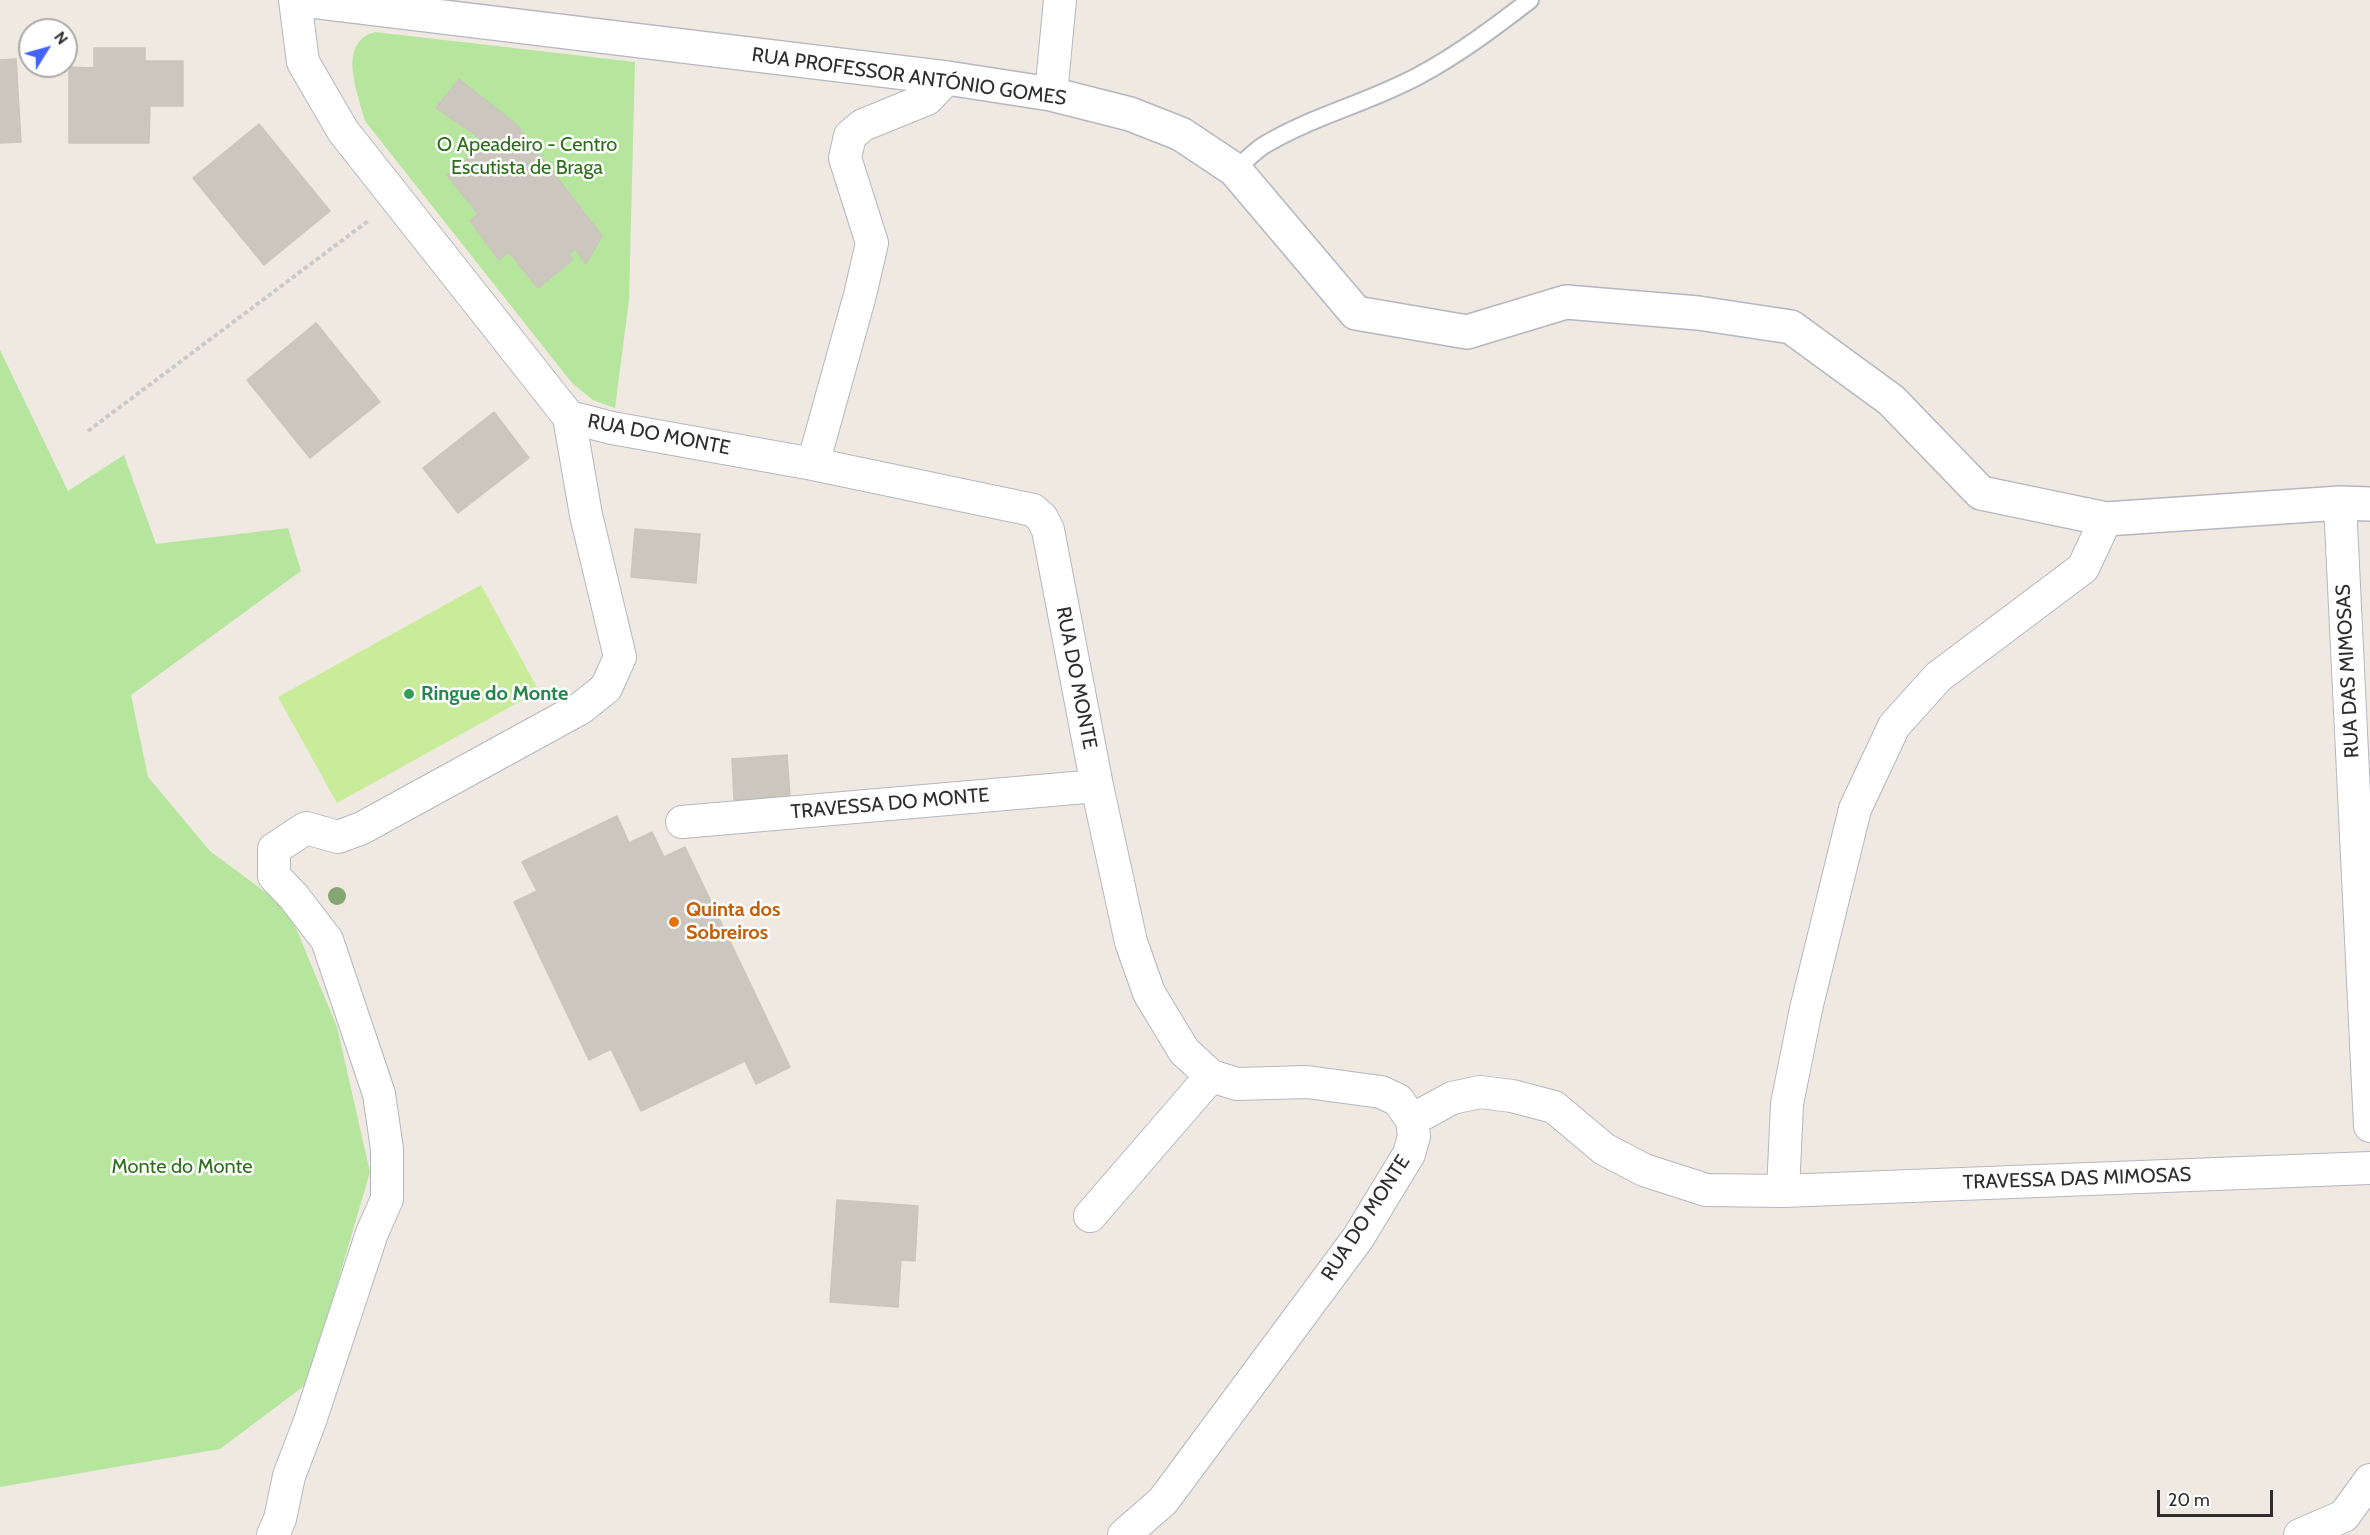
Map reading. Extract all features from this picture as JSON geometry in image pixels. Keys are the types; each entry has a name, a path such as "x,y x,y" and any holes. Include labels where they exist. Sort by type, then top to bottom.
{"street":[{"name":"RUA DO MONTE","path":"295,0 303,62 343,131 569,417 612,428 813,464 1033,510 1042,518 1048,530 1097,786 1131,942 1149,993 1184,1051 1211,1076 1237,1084 1307,1082 1381,1092 1398,1100 1412,1120 1414,1136 1409,1154 1358,1238 1162,1501 1124,1535"},
{"name":"RUA PROFESSOR ANTÓNIO GOMES","path":"303,0 947,78 1051,94 1130,114 1181,134 1235,170 1356,313 1467,332 1566,302 1698,313 1791,327 1891,400 1981,493 2106,519 2355,503"},
{"path":"1051,94 1060,0"},
{"path":"813,464 860,295 872,243 845,158 850,136 863,125 927,99 947,78"},
{"path":"273,1535 280,1519 289,1476 372,1233 387,1199 387,1149 379,1094 327,940 294,897 274,876 274,849 306,828 338,837 362,828 581,708 606,688 620,657 586,515 569,417"},
{"name":"RUA DAS MIMOSAS","path":"2355,503 2370,1126"},
{"path":"1783,1191 1787,1104 1806,1009 1855,809 1894,726 1938,677 2083,568 2106,519"},
{"name":"TRAVESSA DO MONTE","path":"682,822 1097,786"},
{"path":"1090,1216 1211,1076"},
{"name":"TRAVESSA DAS MIMOSAS","path":"1412,1120 1452,1098 1480,1092 1512,1096 1554,1107 1604,1149 1644,1170 1706,1190 1783,1191 2370,1168"},
{"path":"2300,1535 2344,1516 2370,1480"}],"lane":[{"path":"1235,170 1264,145 1314,120 1349,108 1420,75 1489,31 1530,0"}],"path":[{"path":"88,431 397,199"}],"green space":[{"name":"O Apeadeiro - Centro Escutista de Braga","path":"375,32 635,62 629,300 615,408 593,400 572,383 365,121 355,83 353,58 356,47 363,38"},
{"name":"Monte do Monte","path":"0,350 68,491 124,455 156,544 288,528 301,571 131,695 148,777 210,851 288,909 337,1027 370,1172 308,1383 220,1449 0,1487"},
{"name":"Ringue do Monte","path":"481,585 539,691 337,803 278,697"}],"building":[{"path":"94,48 145,48 145,61 183,61 183,106 150,106 149,143 69,143 69,78 78,78 78,67 94,68"},
{"path":"16,59 21,142 0,143 0,60"},
{"path":"459,79 516,124 602,236 586,264 575,249 569,254 573,260 538,288 509,252 499,260 470,221 478,214 447,175 487,143 436,108"},
{"path":"259,124 294,167 228,221 193,178"},
{"path":"294,167 330,211 264,265 228,221"},
{"path":"316,323 380,402 310,458 247,380"},
{"path":"494,412 529,458 458,513 423,468"},
{"path":"635,529 700,534 696,583 631,577"},
{"path":"787,755 790,797 734,800 732,759"},
{"path":"617,816 629,843 652,832 664,857 685,847 790,1067 756,1084 745,1061 641,1111 611,1049 589,1060 514,902 537,891 522,862"},
{"path":"837,1200 918,1206 915,1261 901,1260 898,1307 830,1302"}],"place":[{"name":"Ringue do Monte","path":"409,694"},
{"name":"Quinta dos Sobreiros","path":"674,922"}]}
